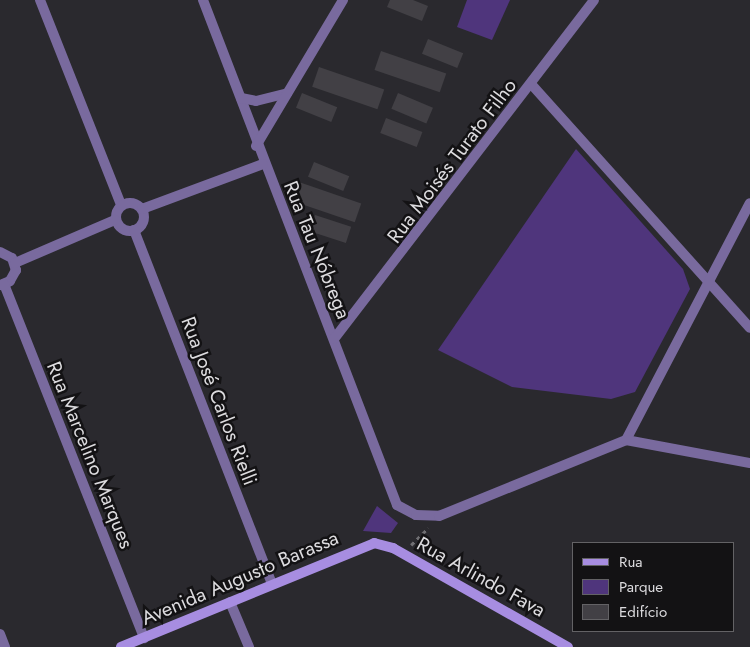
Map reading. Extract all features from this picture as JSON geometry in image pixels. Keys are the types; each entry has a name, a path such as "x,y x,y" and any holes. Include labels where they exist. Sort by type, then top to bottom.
{"street":[{"path":"40,0 121,205 116,220 119,227 134,230 143,222 142,209"},
{"name":"Rua Tau Nóbrega","path":"202,0 241,98 256,146 334,339 397,505 416,515 439,516"},
{"path":"256,146 343,0"},
{"name":"Rua Moisés Turato Filho","path":"334,339 532,85 594,0"},
{"path":"532,85 750,328"},
{"path":"241,98 256,101 287,94"},
{"path":"121,205 129,202 142,209 263,164"},
{"path":"626,440 708,279 750,204"},
{"path":"15,263 116,220"},
{"name":"Rua José Carlos Rielli","path":"134,230 272,584"},
{"path":"0,252 15,263"},
{"path":"2,284 14,276 15,263"},
{"name":"Rua Marcelino Marques","path":"2,284 144,638"},
{"path":"439,516 626,440 750,463"},
{"name":"Avenida Augusto Barassa","path":"120,647 374,544"},
{"name":"Rua Arlindo Fava","path":"374,544 404,554 568,647"},
{"path":"230,602 248,647"},
{"path":"0,634 5,647"}],"path":[{"path":"404,554 439,516"}],"green space":[{"path":"467,0 510,0 492,40 457,27"},
{"path":"576,149 683,269 690,289 635,392 611,399 512,387 438,350"},
{"path":"377,506 398,523 391,533 363,531"}],"building":[{"path":"390,0 413,0 428,6 422,21 387,7"},
{"path":"428,39 463,53 457,68 422,54"},
{"path":"381,51 446,73 440,92 374,70"},
{"path":"319,67 384,89 377,109 312,87"},
{"path":"302,93 337,107 331,122 296,108"},
{"path":"398,93 433,108 426,123 391,109"},
{"path":"386,118 422,132 417,147 380,133"},
{"path":"314,162 349,176 343,191 308,177"},
{"path":"296,181 361,203 355,222 289,200"},
{"path":"315,215 351,227 346,243 310,231"}]}
